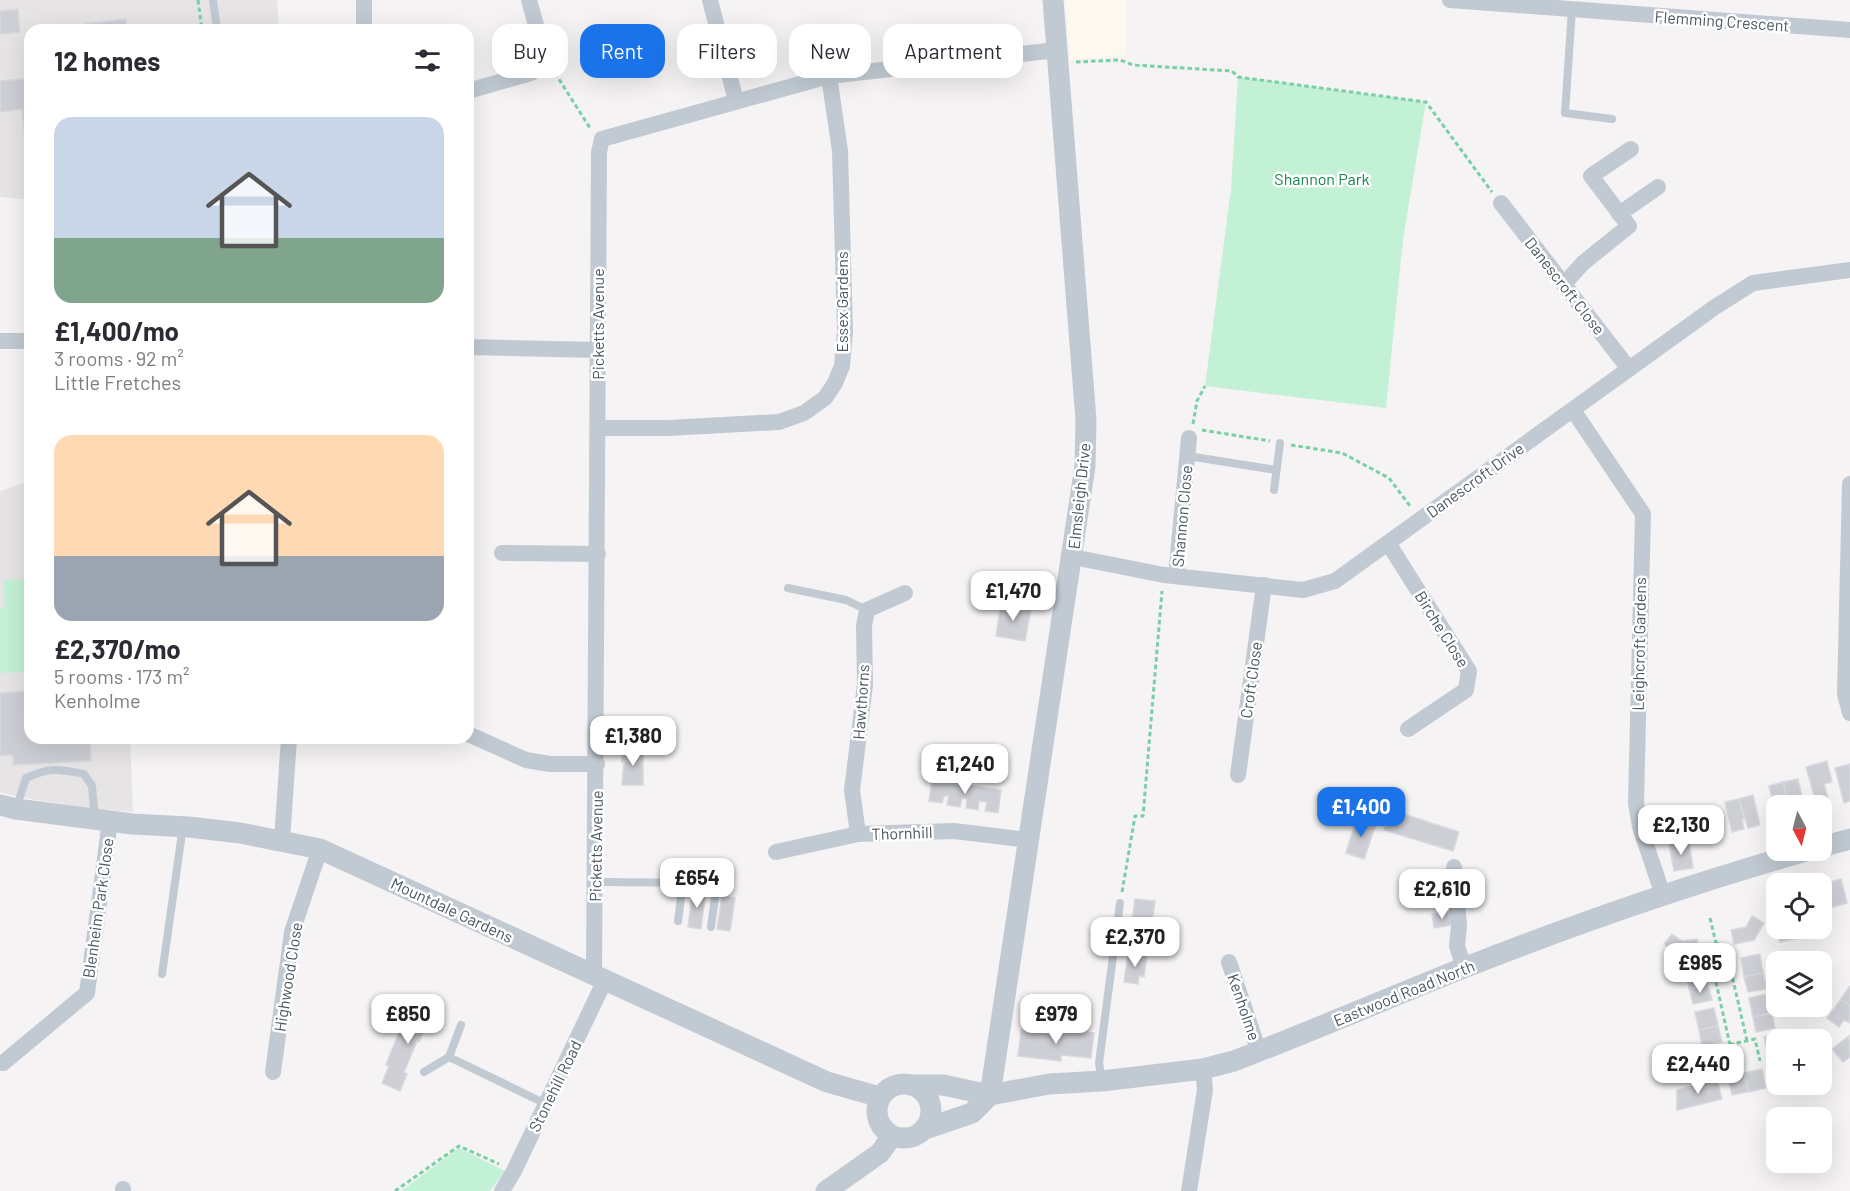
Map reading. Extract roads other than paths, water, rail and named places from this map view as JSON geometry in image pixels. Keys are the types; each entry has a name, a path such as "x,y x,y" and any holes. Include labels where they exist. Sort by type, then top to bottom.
{"street":[{"path":"364,0 364,24"},
{"path":"474,89 531,73 542,63 543,50 529,0"},
{"path":"710,0 736,101 822,78"},
{"name":"Elmsleigh Drive","path":"990,1095 1085,466 1086,420 1053,0"},
{"name":"Flemming Crescent","path":"1450,0 1850,30"},
{"path":"871,72 1058,56"},
{"name":"Essex Gardens","path":"598,428 719,427 779,422 804,413 825,398 835,383 842,366 845,331 840,151 829,78"},
{"name":"Picketts Avenue","path":"600,978 596,882 599,152 602,139 736,101"},
{"path":"1563,284 1583,263 1629,226 1591,176 1631,149"},
{"path":"1619,214 1658,187"},
{"name":"Danescroft Close","path":"1501,203 1629,369"},
{"name":"Danescroft Drive","path":"1072,557 1170,575 1303,590 1335,581 1715,307 1753,283 1850,270"},
{"path":"0,341 24,341"},
{"path":"474,347 598,350"},
{"name":"Leighcroft Gardens","path":"1573,410 1643,514 1636,803 1640,827 1663,895"},
{"name":"Shannon Close","path":"1170,575 1190,438"},
{"path":"1850,484 1845,694 1850,713"},
{"name":"Birche Close","path":"1388,543 1469,671 1466,690 1408,729"},
{"path":"501,553 598,554"},
{"name":"Croft Close","path":"1238,775 1264,585"},
{"path":"867,610 905,593"},
{"name":"Hawthorns","path":"858,834 852,790 865,685 864,626 867,610"},
{"path":"474,737 526,760 550,764 597,764"},
{"path":"282,840 289,744"},
{"name":"Mountdale Gardens","path":"8,807 102,820 183,826 282,840 320,849 827,1082 880,1097"},
{"name":"Blenheim Park Close","path":"3,1063 87,993 102,820"},
{"name":"Thornhill","path":"776,852 858,834 954,831 1028,840"},
{"path":"1832,844 1850,839"},
{"name":"Highwood Close","path":"273,1072 292,932 320,849"},
{"name":"Eastwood Road North","path":"912,1085 943,1085 990,1095 1049,1084 1102,1082 1203,1069 1234,1061 1464,968 1663,895 1771,861"},
{"path":"1454,867 1459,926 1457,946 1464,968"},
{"name":"Kenholme","path":"1228,962 1259,1052"},
{"name":"Stonehill Road","path":"502,1191 546,1104 600,978"},
{"path":"1189,1191 1205,1090 1203,1069"},
{"path":"925,1129 932,1112 927,1095 912,1085 903,1083 894,1085 880,1097 877,1105 879,1123 892,1136 910,1138 925,1129 972,1113 990,1095"},
{"path":"826,1191 880,1153 892,1136"}],"lane":[{"path":"213,0 216,24"},
{"path":"1572,9 1565,113 1612,119"},
{"path":"1274,490 1280,443"},
{"name":"Shannon Close","path":"1188,456 1276,470"},
{"path":"788,588 846,600 867,610"},
{"path":"8,807 27,778 44,770 57,768 84,774 92,786 102,820"},
{"path":"162,974 183,826"},
{"path":"596,882 717,883 711,927"},
{"path":"678,921 682,883"},
{"path":"1102,1082 1099,1063 1120,903"},
{"path":"424,1072 449,1057 461,1024"},
{"path":"449,1057 546,1104"}],"park label":[{"name":"Shannon Park","path":"1322,179"}]}
